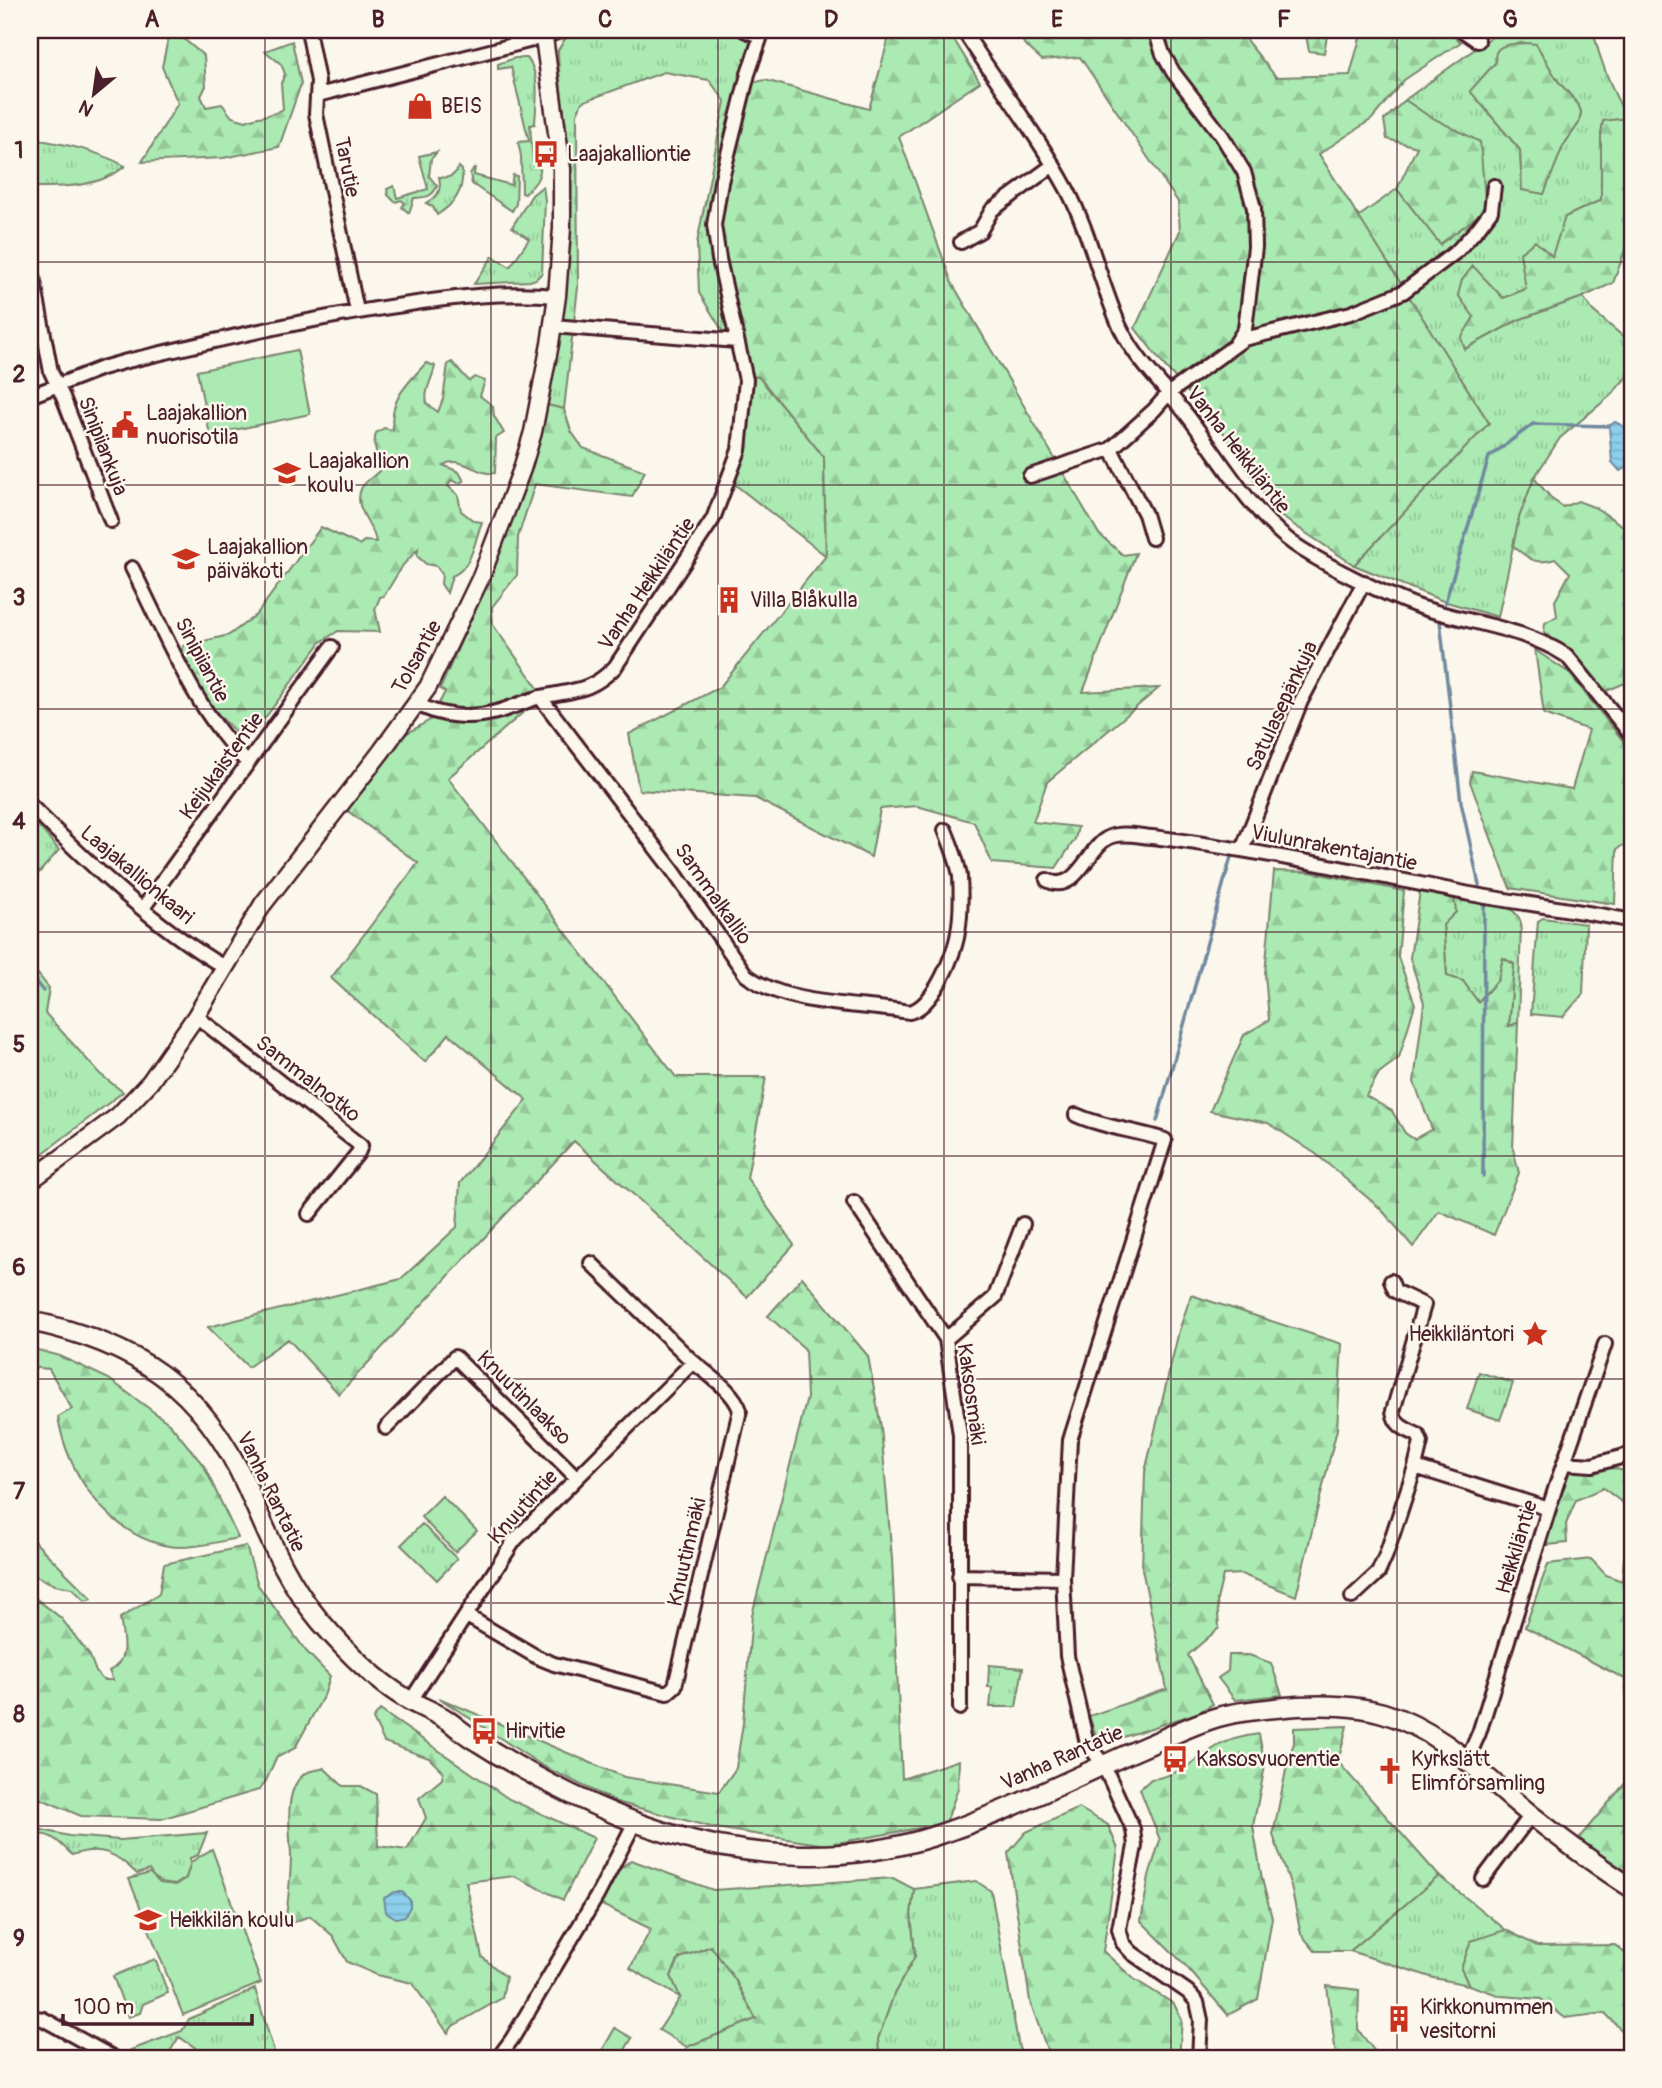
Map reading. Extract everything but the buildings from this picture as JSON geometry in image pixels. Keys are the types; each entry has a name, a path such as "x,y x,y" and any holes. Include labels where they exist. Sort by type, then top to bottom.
{"main road":[{"name":"Vanha Rantatie","path":"30,1321 77,1332 117,1347 148,1365 188,1396 230,1452 266,1535 286,1573 332,1634 362,1664 410,1702 450,1722 476,1741 569,1792 635,1822 718,1847 787,1855 860,1853 928,1838 976,1821 1215,1717 1249,1710 1334,1705 1383,1713 1437,1738 1531,1815 1603,1870 1632,1888"}],"street":[{"name":"Tarutie","path":"308,30 318,81 316,114 357,311"},
{"path":"318,95 562,30"},
{"path":"744,30 761,33"},
{"name":"Vanha Heikkiläntie","path":"963,30 1052,166 1080,215 1107,295 1140,362 1169,393 1265,520 1303,551 1416,606 1538,641 1559,650 1567,656 1632,736"},
{"path":"1155,30 1163,54 1173,72 1222,136 1244,172 1254,208 1255,247 1245,329 1236,344"},
{"path":"1462,30 1478,41"},
{"name":"Tolsantie","path":"30,1181 118,1116 135,1100 195,1016 263,904 416,703 438,670 481,577 533,432 553,326 562,228 562,169 543,33"},
{"name":"Vanha Heikkiläntie","path":"416,703 428,711 449,716 498,712 540,697 586,689 604,678 615,667 713,519 739,450 746,380 714,225 720,182 761,33"},
{"path":"961,242 980,231 992,211 1052,166"},
{"path":"1030,476 1111,449 1169,393 1236,344 1253,336 1351,313 1403,292 1457,251 1479,227 1491,211 1494,186"},
{"name":"Sinipiiankuja","path":"30,261 51,372 111,521"},
{"path":"30,396 127,361 357,311 447,298 535,294 556,296"},
{"path":"553,326 737,341"},
{"path":"1111,449 1145,514 1152,538"},
{"name":"Sinipiiantie","path":"132,568 208,715 228,744 248,763"},
{"name":"Satulasepänkuja","path":"1242,850 1301,701 1364,582"},
{"name":"Keijukaistentie","path":"143,908 332,647"},
{"name":"Sammalkallio","path":"540,697 666,861 746,975 761,986 793,996 916,1011 935,991 951,957 958,933 960,876 945,830"},
{"name":"Laajakallionkaari","path":"30,806 86,861 143,908 224,967"},
{"name":"Viulunrakentajantie","path":"1047,880 1057,883 1070,880 1082,869 1092,849 1107,837 1128,835 1242,850 1515,902 1632,921"},
{"name":"Sammalnotko","path":"195,1016 361,1146 309,1214"},
{"path":"1076,1115 1109,1127 1165,1140 1070,1440 1063,1578 1067,1656 1088,1746 1103,1764 1133,1829 1135,1846 1119,1929 1123,1943 1132,1953 1188,1992 1197,2002 1201,2021 1199,2058"},
{"name":"Kaksosmäki","path":"854,1202 946,1339 960,1436 960,1708"},
{"path":"946,1339 995,1297 1023,1224"},
{"name":"Knuutinmäki","path":"467,1616 554,1664 667,1693 674,1689 740,1410 721,1385 693,1362 591,1264"},
{"path":"1352,1597 1378,1573 1387,1555 1421,1442 1418,1434 1400,1427 1394,1419 1393,1411 1424,1305 1395,1292 1391,1281"},
{"name":"Heikkiläntie","path":"1467,1760 1490,1700 1549,1509 1605,1344"},
{"name":"Knuutinlaakso","path":"386,1428 456,1357 576,1477"},
{"name":"Knuutintie","path":"410,1702 514,1541 693,1362"},
{"path":"1564,1463 1592,1465 1632,1454"},
{"path":"1415,1467 1549,1509"},
{"path":"959,1576 1063,1578"},
{"path":"1483,1879 1531,1815"},
{"path":"499,2058 597,1896 635,1822"},
{"path":"30,2017 43,2019 114,2058"}],"green space":[{"path":"580,30 729,30 746,37 752,46 709,227 711,261 735,351 699,293 697,243 725,101 709,80 664,72 582,102 577,114 578,287 564,409 547,405 561,308 569,211 568,147 558,50 565,39"},
{"path":"891,30 948,30 980,82 899,137 952,283 1099,534 1123,555 1136,553 1083,692 1159,688 1047,782 1033,822 1078,827 1075,839 1056,868 992,863 974,822 917,806 880,809 871,857 755,798 639,790 629,734 720,687 826,556 824,457 759,377 751,376 719,235 724,188 751,83 765,80 869,109"},
{"path":"1019,30 1238,30 1276,77 1350,75 1361,34 1332,30 1447,30 1461,42 1404,80 1372,119 1319,154 1489,423 1354,565 1276,513 1224,433 1135,328 1180,231 1178,202 1080,57 1042,60 1024,44"},
{"path":"1305,30 1328,30 1324,53 1309,51"},
{"path":"1501,30 1593,30 1607,75 1627,118 1603,122 1601,200 1565,217 1552,257 1526,289 1503,298 1472,266 1474,317 1465,349 1518,320 1583,297 1593,311 1632,344 1632,371 1610,396 1560,438 1534,478 1519,518 1498,617 1443,601 1354,565 1489,423 1358,217 1397,189 1440,244 1427,115 1405,100","holes":["1536,44 1557,80 1578,104 1581,112 1579,123 1563,146 1544,193 1522,190 1520,150 1471,91 1496,62"]},
{"path":"169,34 179,35 204,56 206,86 201,96 206,107 222,104 232,117 246,121 283,109 281,83 285,74 281,64 265,51 292,41 301,84 279,147 223,158 142,162 178,103 162,67"},
{"path":"1525,43 1536,44 1557,80 1578,104 1581,112 1579,123 1563,146 1544,194 1522,190 1520,150 1470,91 1496,62 1495,56 1499,48"},
{"path":"515,58 527,58 534,72 537,89 535,124 530,125 533,162 540,162 540,172 525,194 522,193 518,142 529,141 511,67 498,69 498,64"},
{"path":"1405,100 1427,115 1480,142 1486,210 1440,244 1397,189 1417,147 1387,139 1384,120"},
{"path":"1627,118 1632,125 1632,232 1613,283 1583,297 1518,320 1465,349 1461,338 1474,317 1458,295 1462,280 1473,266 1503,298 1526,289 1520,253 1535,241 1552,256 1565,217 1601,200 1603,121"},
{"path":"30,140 80,148 125,166 104,179 80,185 30,187"},
{"path":"437,152 431,159 429,176 437,186 430,195 414,198 409,213 402,207 405,203 401,200 395,202 388,195 387,189 394,186 397,198 428,189 419,156"},
{"path":"459,167 462,170 462,178 459,191 453,202 437,215 433,207 426,203 438,193 439,177 451,176"},
{"path":"475,167 474,175 511,185 513,175 517,176 516,204 512,211 472,184 470,174"},
{"path":"543,186 545,200 542,273 530,281 474,284 493,256 510,267 529,239 512,227 532,195"},
{"path":"297,350 310,414 210,435 197,371"},
{"path":"452,362 469,381 475,377 485,381 480,396 493,406 494,416 504,433 496,438 495,473 463,463 450,462 443,465 459,472 464,481 458,483 451,480 448,486 458,495 461,511 474,521 482,522 469,560 452,576 447,593 441,584 442,574 436,566 426,564 417,556 418,549 403,565 384,596 380,597 375,609 380,632 338,631 321,642 254,733 236,733 192,682 183,659 183,646 229,635 256,615 321,527 359,545 364,541 376,542 361,508 359,494 367,481 379,471 376,433 384,428 393,430 392,419 396,401 426,363 435,366 427,389 427,404 438,412 443,399 448,364"},
{"path":"751,376 759,377 824,457 826,556 733,483"},
{"path":"547,405 564,409 571,431 583,448 645,471 632,497 535,484 518,537 517,575 492,607 493,625 543,695 448,778 676,1077 766,1077 747,1178 794,1245 747,1297 574,1141 339,1394 288,1339 248,1367 208,1327 401,1279 457,1227 460,1183 527,1100 449,1034 425,1062 331,978 418,863 345,809 404,735 430,720 445,692 440,689 502,548 528,476"},
{"path":"1534,478 1552,499 1563,507 1578,501 1596,508 1632,532 1632,680 1604,692 1586,667 1544,632 1545,623 1557,616 1555,601 1570,573 1556,559 1533,560 1513,546 1519,518"},
{"path":"1535,650 1568,672 1632,752 1632,840 1617,849 1615,904 1510,888 1470,782 1472,771 1572,789 1589,730 1544,714"},
{"path":"30,816 59,850 30,883"},
{"path":"1274,871 1310,872 1404,891 1398,957 1415,1004 1399,1058 1379,1073 1366,1096 1392,1111 1405,1133 1414,1139 1432,1129 1414,1082 1424,1003 1410,958 1420,891 1454,897 1456,912 1443,925 1447,976 1463,981 1478,1002 1498,980 1503,958 1514,964 1509,1026 1518,1023 1513,1149 1519,1173 1494,1235 1439,1211 1413,1247 1381,1209 1316,1154 1268,1123 1210,1111 1244,1035 1269,1020 1265,974"},
{"path":"1454,897 1493,902 1517,915 1521,923 1518,1023 1509,1027 1514,964 1503,958 1498,980 1478,1002 1463,981 1447,976 1443,924 1456,912"},
{"path":"1543,918 1586,924 1583,994 1563,1017 1531,1014 1538,921"},
{"path":"30,964 49,988 45,1013 100,1074 123,1092 33,1161 30,1160"},
{"path":"802,1277 868,1356 881,1427 892,1559 902,1779 959,1760 958,1788 946,1823 826,1845 715,1828 616,1802 541,1765 439,1698 624,1777 719,1792 736,1768 743,1723 752,1615 807,1398 805,1349 768,1316"},
{"path":"1191,1295 1342,1344 1337,1429 1296,1596 1241,1574 1223,1575 1217,1600 1219,1628 1188,1655 1213,1704 1197,1713 1105,1743 1098,1741 1089,1716 1167,1689 1142,1569 1145,1472 1179,1331"},
{"path":"30,1348 60,1356 109,1379 170,1424 204,1466 238,1538 210,1544 172,1547 142,1538 107,1513 80,1478 63,1438 58,1417 72,1409 49,1369 30,1367"},
{"path":"1479,1372 1513,1383 1500,1420 1467,1409"},
{"path":"1609,1467 1632,1473 1632,1510 1603,1488 1576,1500 1566,1524 1567,1543 1546,1545 1563,1477 1577,1469"},
{"path":"442,1496 477,1531 455,1552 421,1517"},
{"path":"422,1524 457,1559 437,1580 401,1545"},
{"path":"30,1537 92,1599 85,1601 72,1588 55,1585 30,1570"},
{"path":"246,1546 258,1585 306,1651 330,1676 325,1693 295,1748 276,1758 259,1790 161,1819 81,1816 30,1794 30,1588 34,1597 61,1618 90,1656 96,1672 103,1680 113,1680 109,1671 120,1661 124,1648 120,1618 159,1594 164,1564"},
{"path":"1632,1553 1632,1763 1625,1679 1525,1627 1548,1564 1591,1559 1606,1575 1622,1581 1624,1558"},
{"path":"1229,1655 1249,1655 1271,1663 1282,1695 1235,1700 1218,1678 1228,1671"},
{"path":"989,1665 1023,1668 1016,1707 990,1707 992,1687 988,1687"},
{"path":"380,1710 509,1799 594,1838 563,1900 514,1876 466,1882 482,1957 506,1977 502,1998 453,2026 448,2033 412,1983 377,1975 347,1962 333,1936 310,1916 285,1925 291,1854 289,1809 294,1787 300,1778 308,1772 324,1768 343,1786 361,1786 376,1794 378,1846 407,1850 426,1818 419,1798 442,1779 443,1772 429,1758 384,1742 373,1719"},
{"path":"1347,1726 1338,1762 1439,1876 1350,1951 1315,1951 1301,1934 1291,1886 1273,1835 1294,1743 1294,1728"},
{"path":"1259,1734 1265,1766 1253,1826 1272,1918 1258,1999 1228,2015 1185,1965 1141,1921 1149,1876 1160,1840 1140,1789 1151,1779 1177,1772 1221,1744"},
{"path":"1632,1775 1632,1875 1578,1839"},
{"path":"1079,1808 1108,1825 1118,1849 1103,1951 1134,1979 1174,2004 1182,2020 1179,2058 1050,2058 1030,2001 1008,1853 1026,1832"},
{"path":"38,1829 69,1836 120,1840 207,1833 198,1855 190,1858 187,1876 182,1882 169,1886 155,1878 149,1870 137,1874 108,1853 91,1851 72,1855 58,1841 48,1836 30,1837 30,1833"},
{"path":"212,1849 261,1983 183,2015 129,1879 150,1873 160,1883 175,1885 186,1878 191,1862"},
{"path":"631,1860 713,1890 893,1878 914,1889 911,1914 915,1956 894,1994 878,2039 879,2057 882,2058 680,2058 687,2047 756,2019 736,1981 711,1946 679,1958 671,1976 680,1997 630,1968 651,1929 600,1904 615,1873"},
{"path":"1439,1876 1506,1930 1471,1941 1461,1969 1469,1985 1434,1978 1350,1951"},
{"path":"976,1881 991,1891 1019,2048 1024,2058 879,2057 878,2039 894,1994 915,1956 911,1914 914,1889"},
{"path":"1506,1930 1537,1946 1615,1945 1632,1959 1632,2041 1605,2013 1565,2018 1541,1999 1501,1996 1469,1985 1461,1969 1471,1941"},
{"path":"711,1946 736,1981 756,2019 687,2047 659,2030 680,1998 671,1976 680,1958"},
{"path":"155,1959 168,1993 143,2004 140,2013 128,2017 113,1976"},
{"path":"1327,1986 1359,1990 1358,2030 1380,2058 1332,2058 1336,2055"},
{"path":"255,1989 276,2058 211,2058 179,2037 166,2058 147,2058 131,2050 182,2031 189,2019"},
{"path":"615,2028 632,2038 620,2058 598,2058"}],"water":[{"path":"1615,422 1632,433 1632,461 1620,471 1612,462 1609,426"},
{"path":"395,1892 402,1892 410,1900 405,1916 396,1918 386,1912 384,1898"}],"waterway":[{"path":"1445,603 1489,457 1533,424 1609,426"},
{"path":"1440,621 1461,802 1479,885"},
{"path":"1157,1121 1231,857"},
{"path":"1483,1176 1484,906"},
{"path":"30,975 43,991"}],"place":[{"name":"BEIS","path":"420,106"},
{"name":"Laajakalliontie","path":"546,154"},
{"name":"Laajakallion nuorisotila","path":"125,425"},
{"name":"Laajakallion koulu","path":"287,473"},
{"name":"Laajakallion päiväkoti","path":"186,559"},
{"name":"Villa Blåkulla","path":"729,600"},
{"name":"Heikkiläntori","path":"1535,1334"},
{"name":"Hirvitie","path":"484,1731"},
{"name":"Kaksosvuorentie","path":"1175,1759"},
{"name":"Kyrkslätt Elimförsamling","path":"1390,1771"},
{"name":"Heikkilän koulu","path":"148,1920"},
{"name":"Kirkkonummen vesitorni","path":"1399,2019"}]}
